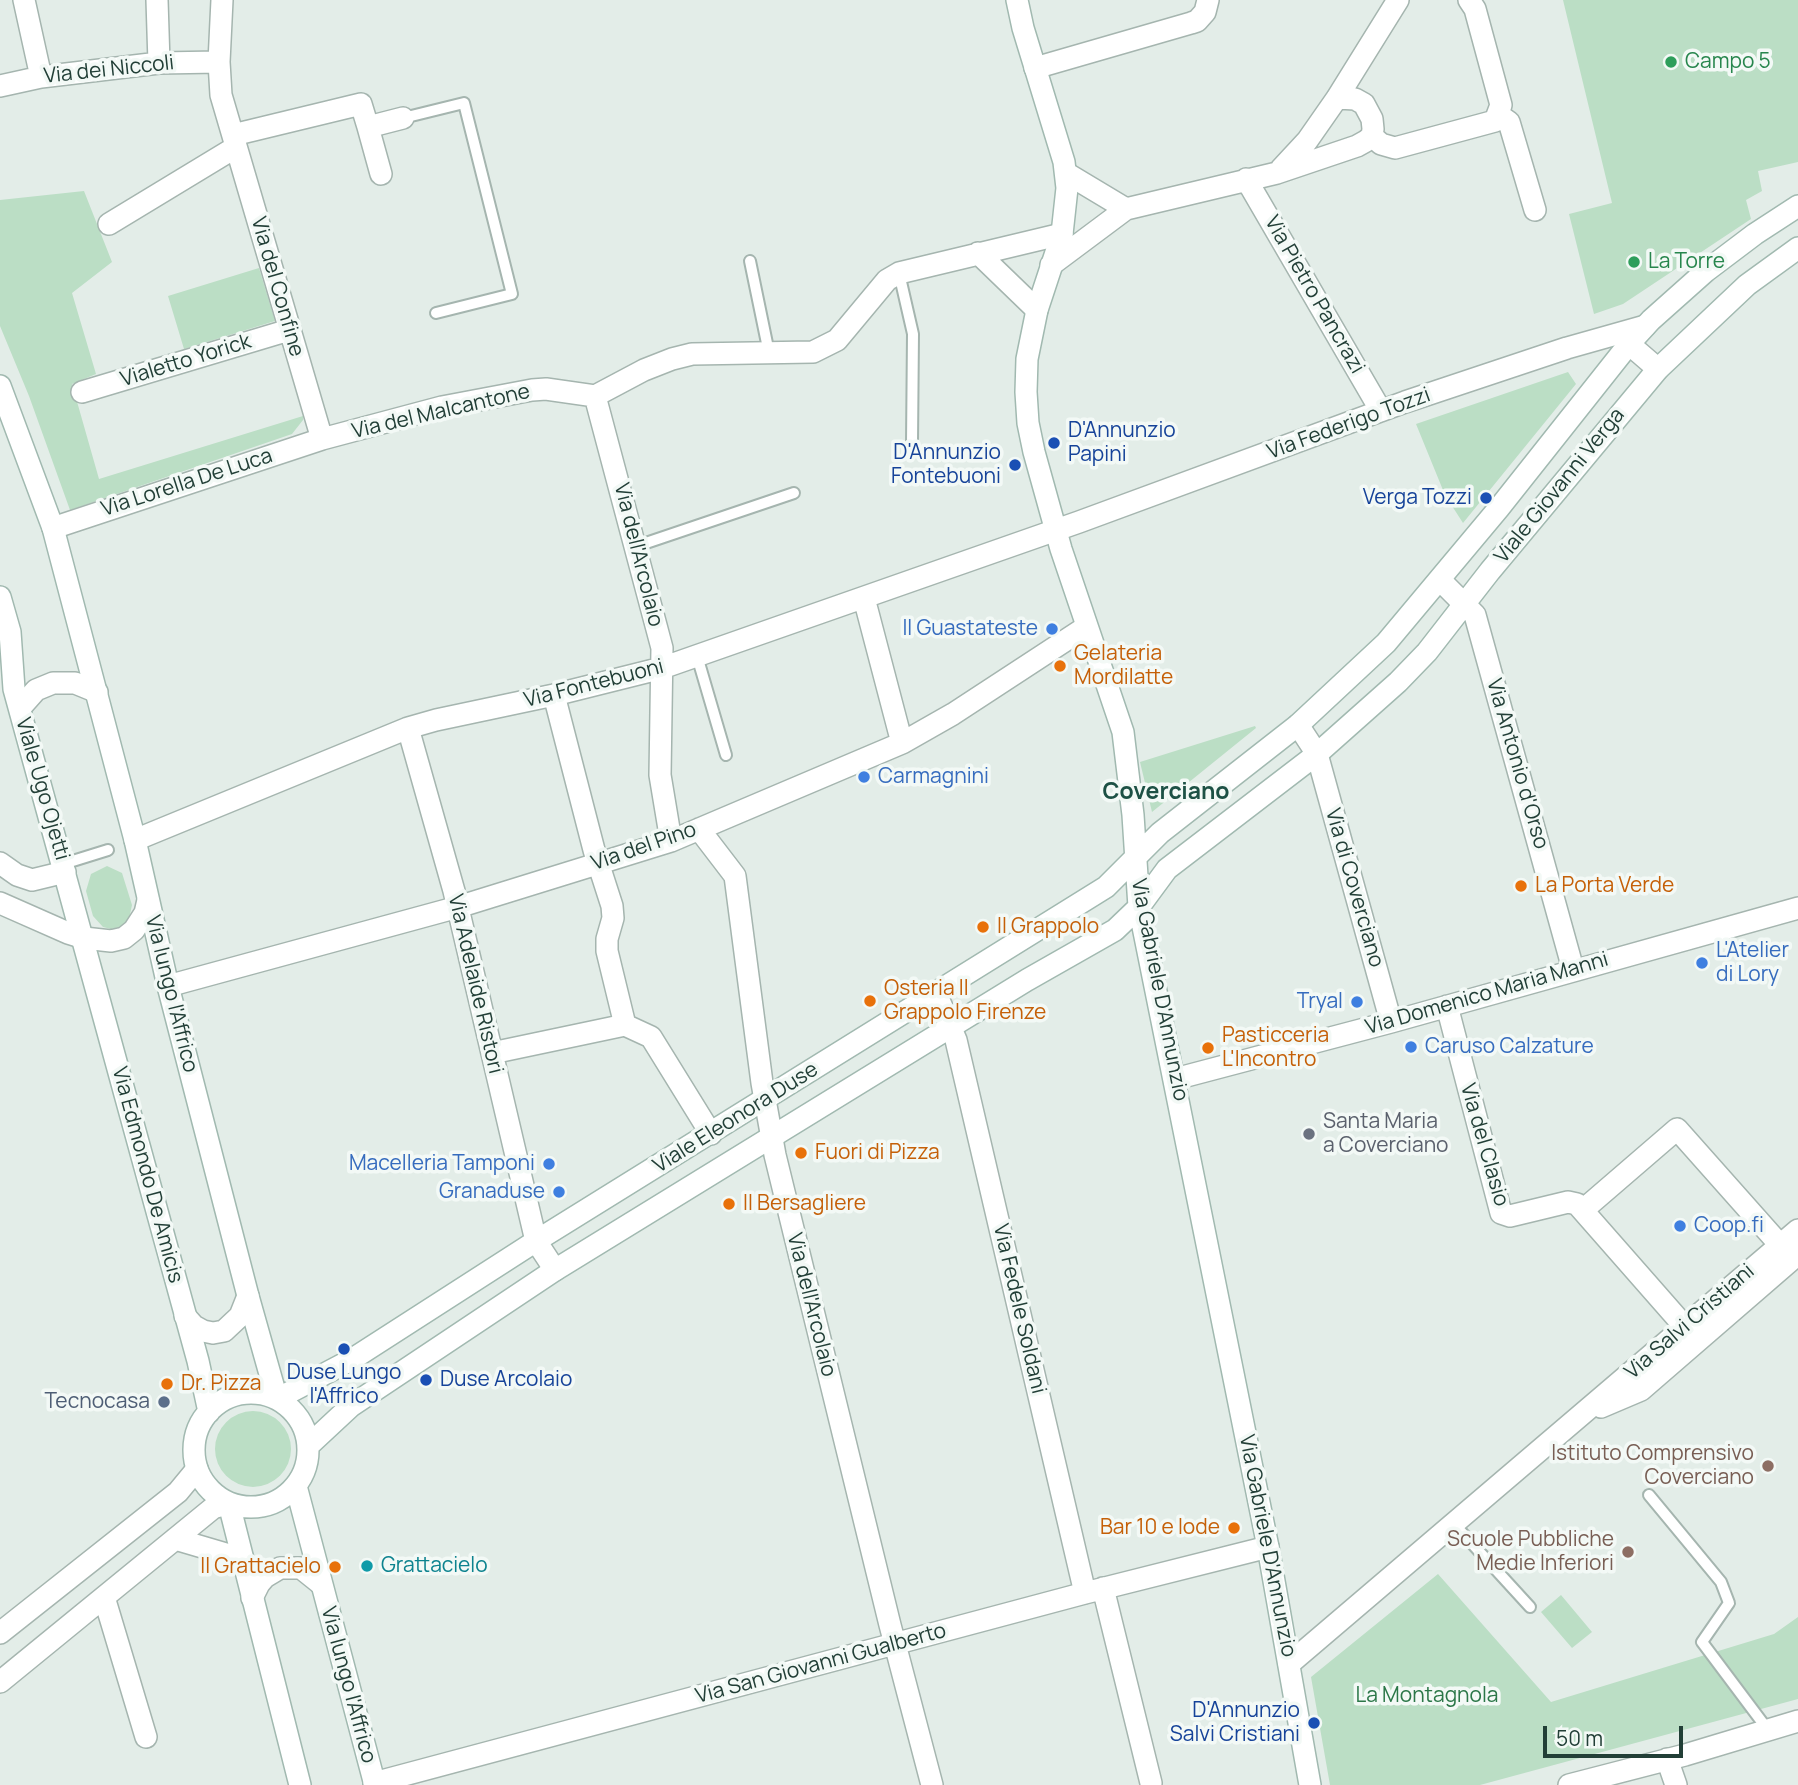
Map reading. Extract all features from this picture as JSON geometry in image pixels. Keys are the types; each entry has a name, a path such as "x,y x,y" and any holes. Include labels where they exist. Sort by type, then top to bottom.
{"street":[{"path":"24,0 41,77"},
{"path":"157,0 159,63"},
{"name":"Via del Confine","path":"222,0 219,62 221,95 322,439"},
{"name":"Via Gabriele D'Annunzio","path":"1017,0 1066,173 1062,234 1037,310 1027,359 1026,404 1034,452 1055,530 1123,732 1139,907 1268,1547 1310,1785"},
{"path":"1035,68 1198,21 1205,12 1208,0"},
{"path":"1277,173 1300,150 1337,98 1398,0"},
{"path":"1337,98 1355,99 1364,104 1372,119 1372,136 1381,144 1395,148 1490,124 1499,115 1501,105 1475,9 1469,0"},
{"name":"Via dei Niccoli","path":"0,86 41,77 159,63 219,62"},
{"path":"109,224 235,141 361,104 381,174"},
{"path":"1499,115 1509,122 1535,210"},
{"path":"368,127 403,118"},
{"path":"1051,265 1126,209 1277,173 1357,146 1372,136"},
{"path":"1066,173 1126,209"},
{"name":"Via Pietro Pancrazi","path":"1246,179 1381,411"},
{"name":"Viale Giovanni Verga","path":"1135,858 1160,832 1297,725 1385,643 1440,580 1645,326 1706,271 1798,206"},
{"path":"595,396 644,370 672,359 692,355 813,352 829,345 845,332 893,276 1062,234"},
{"name":"Viale Giovanni Verga","path":"1139,907 1167,869 1317,754 1398,682 1427,652 1658,369 1747,285 1798,247"},
{"path":"978,253 1037,310"},
{"name":"Via Federigo Tozzi","path":"1055,530 1381,411 1567,348 1645,326"},
{"name":"Vialetto Yorick","path":"82,392 289,330"},
{"path":"1629,344 1658,369"},
{"name":"Via lungo l'Affrico","path":"0,386 52,528 97,692 135,840 168,986 276,1399"},
{"name":"Via del Malcantone","path":"322,439 442,407 532,390 546,389 595,396"},
{"name":"Via dell'Arcolaio","path":"595,396 662,648 660,775 671,841"},
{"name":"Via Lorella De Luca","path":"52,528 322,439"},
{"name":"Via Fontebuoni","path":"135,840 408,728 662,668 1055,530"},
{"path":"1440,580 1464,604"},
{"name":"Viale Ugo Ojetti","path":"0,597 10,632 14,689 84,938"},
{"path":"864,598 902,743"},
{"name":"Via Antonio d'Orso","path":"1464,604 1475,615 1573,969"},
{"name":"Via del Pino","path":"168,986 458,907 671,841 902,743 953,714 1086,627"},
{"path":"20,708 36,690 53,683 75,683 97,692"},
{"path":"554,695 613,912 607,951 625,1025"},
{"path":"1297,725 1317,754"},
{"name":"Via Adelaide Ristori","path":"408,728 458,907 536,1241"},
{"name":"Via di Coverciano","path":"1317,754 1391,1022"},
{"name":"Via dell'Arcolaio","path":"699,829 735,876 771,1138 932,1785"},
{"name":"Viale Eleonora Duse","path":"276,1399 351,1360 536,1241 1106,887 1135,858"},
{"path":"0,863 17,875 32,880 64,868"},
{"name":"Via lungo l'Affrico","path":"84,938 111,942 124,938 140,922 148,900"},
{"path":"0,903 84,938"},
{"name":"Viale Eleonora Duse","path":"308,1446 351,1406 555,1270 952,1026 1115,930 1139,907"},
{"name":"Via Domenico Maria Manni","path":"1175,1079 1391,1022 1798,908"},
{"name":"Via Edmondo De Amicis","path":"84,938 198,1361 209,1412"},
{"path":"936,993 952,1026"},
{"name":"Via del Clasio","path":"1447,1006 1501,1213 1510,1216 1572,1202 1583,1210"},
{"path":"492,1053 625,1025 651,1037 711,1134"},
{"name":"Via Fedele Soldani","path":"952,1026 1094,1590 1151,1783"},
{"path":"1685,1327 1583,1210 1677,1129 1789,1250"},
{"name":"Via Salvi Cristiani","path":"1583,1415 1641,1390 1789,1250 1798,1230"},
{"path":"536,1241 555,1270"},
{"name":"Via Salvi Cristiani","path":"1289,1664 1685,1327 1789,1250"},
{"path":"185,1316 203,1331 225,1331 240,1316 248,1296"},
{"path":"241,1394 262,1394 276,1399 287,1405 299,1419 306,1434 307,1464 296,1486 267,1506 250,1508 228,1504 210,1491 197,1469 193,1450 196,1434 209,1412 229,1398 241,1394"},
{"path":"0,1633 178,1492 197,1469"},
{"name":"Via lungo l'Affrico","path":"296,1486 374,1784"},
{"path":"0,1682 214,1508 228,1504"},
{"path":"228,1504 300,1785"},
{"path":"175,1539 243,1559"},
{"name":"Via San Giovanni Gualberto","path":"374,1784 1094,1590 1268,1547"},
{"name":"Via lungo l'Affrico","path":"252,1598 265,1577 280,1568 301,1568 321,1584"},
{"path":"104,1597 146,1737"},
{"path":"1569,1785 1798,1721"},
{"path":"1667,1759 1676,1785"}],"lane":[{"path":"403,118 464,103 512,294 436,313"},
{"path":"750,261 769,353"},
{"path":"893,276 913,334 912,442"},
{"path":"637,547 794,493"},
{"path":"697,656 726,755"},
{"path":"64,868 108,850"},
{"path":"1649,1495 1721,1582 1730,1603 1702,1642 1768,1730"},
{"path":"1455,1525 1530,1607"}],"green space":[{"path":"1563,0 1798,0 1798,162 1758,171 1762,191 1746,200 1751,219 1623,304 1594,314 1569,214 1612,203"},
{"path":"84,191 112,262 72,293 96,374 72,384 99,479 303,416 292,434 70,510 29,396 0,326 0,200"},
{"path":"259,268 275,321 184,349 168,296"},
{"path":"1568,372 1576,384 1463,523 1445,495 1416,424"},
{"path":"1255,726 1256,728 1152,812 1140,762"},
{"path":"107,866 122,873 132,905 129,919 123,926 111,929 103,927 93,916 86,891 91,874"},
{"path":"246,1411 260,1411 274,1417 285,1428 291,1449 288,1464 280,1476 260,1487 246,1487 232,1481 221,1470 215,1456 215,1442 221,1428 232,1417"},
{"name":"La Montagnola","path":"1438,1574 1551,1702 1774,1634 1798,1617 1798,1699 1480,1785 1330,1785 1311,1677"},
{"path":"1561,1595 1592,1632 1572,1648 1541,1612"}],"place":[{"name":"Campo 5","path":"1671,62"},
{"name":"La Torre","path":"1634,262"},
{"name":"D'Annunzio Papini","path":"1054,443"},
{"name":"D'Annunzio Fontebuoni","path":"1015,465"},
{"name":"Verga Tozzi","path":"1486,498"},
{"name":"Il Guastateste","path":"1052,629"},
{"name":"Gelateria Mordilatte","path":"1060,666"},
{"name":"Carmagnini","path":"864,777"},
{"name":"La Porta Verde","path":"1521,886"},
{"name":"Il Grappolo","path":"983,927"},
{"name":"L'Atelier di Lory","path":"1702,963"},
{"name":"Osteria Il Grappolo Firenze","path":"870,1001"},
{"name":"Tryal","path":"1357,1002"},
{"name":"Caruso Calzature","path":"1411,1047"},
{"name":"Pasticceria L'Incontro","path":"1208,1048"},
{"name":"Santa Maria a Coverciano","path":"1309,1134"},
{"name":"Fuori di Pizza","path":"801,1153"},
{"name":"Macelleria Tamponi","path":"549,1164"},
{"name":"Granaduse","path":"559,1192"},
{"name":"Il Bersagliere","path":"729,1204"},
{"name":"Coop.fi","path":"1680,1226"},
{"name":"Duse Lungo l'Affrico","path":"344,1349"},
{"name":"Duse Arcolaio","path":"426,1380"},
{"name":"Dr. Pizza","path":"167,1384"},
{"name":"Tecnocasa","path":"164,1402"},
{"name":"Istituto Comprensivo Coverciano","path":"1768,1466"},
{"name":"Bar 10 e lode","path":"1234,1528"},
{"name":"Scuole Pubbliche Medie Inferiori","path":"1628,1552"},
{"name":"Grattacielo","path":"367,1566"},
{"name":"Il Grattacielo","path":"335,1567"},
{"name":"D'Annunzio Salvi Cristiani","path":"1314,1723"}],"district":[{"name":"Coverciano","path":"1166,793"}]}
